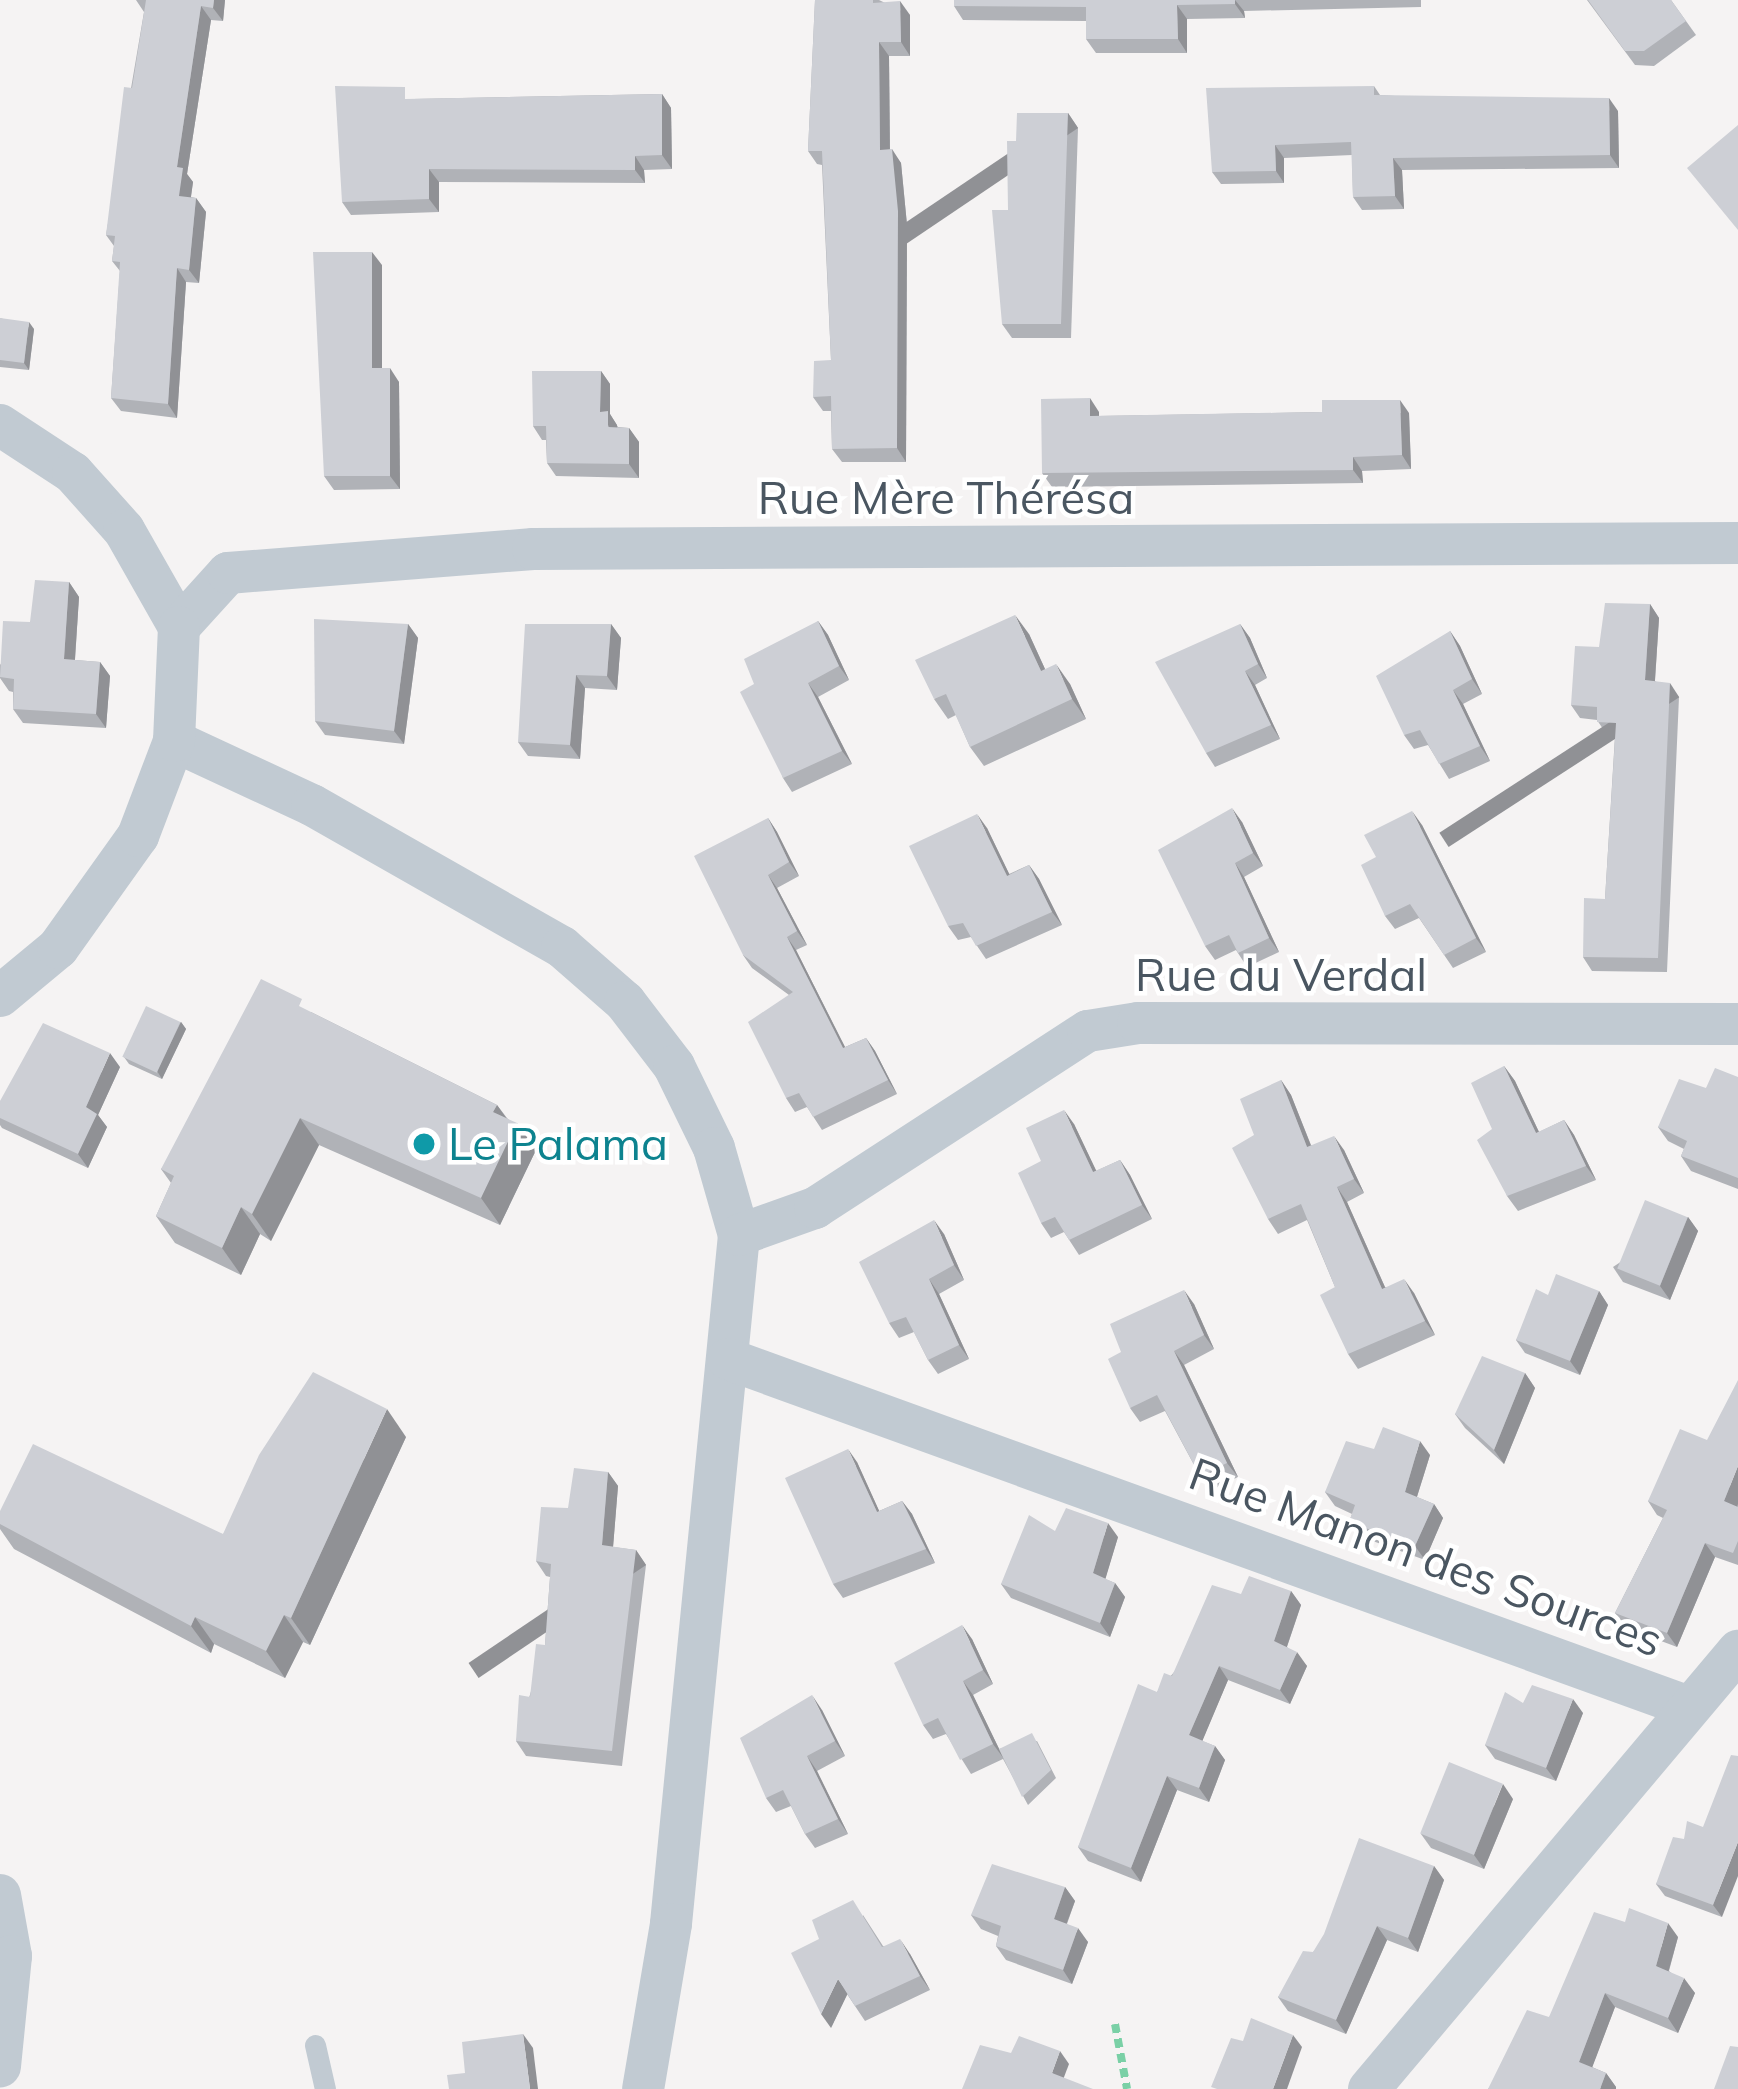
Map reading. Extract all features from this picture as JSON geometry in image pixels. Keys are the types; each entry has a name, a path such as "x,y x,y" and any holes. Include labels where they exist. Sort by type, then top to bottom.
{"street":[{"path":"0,425 73,473 124,530 179,627 174,741 137,836 58,948 0,996"},
{"name":"Rue Mère Thérésa","path":"179,627 228,573 532,549 1738,544"},
{"path":"174,741 312,805 562,947 625,1002 674,1066 714,1148 739,1235 670,1924 643,2089"},
{"name":"Rue du Verdal","path":"739,1235 814,1208 1088,1031 1138,1023 1738,1024"},
{"name":"Rue Manon des Sources","path":"728,1359 1689,1707 1369,2089"},
{"path":"1689,1707 1738,1652"},
{"path":"0,1895 11,1956 0,2066"}],"lane":[{"path":"315,2045 325,2089"}],"path":[{"path":"1115,2024 1127,2089"}],"building":[{"path":"146,0 214,0 213,8 201,6 177,167 183,168 179,196 196,198 189,270 177,268 168,404 111,398 120,262 112,261 115,236 106,235 124,87 132,88"},
{"path":"815,0 900,1 901,42 879,42 880,150 892,149 898,211 897,448 832,449 831,396 813,397 814,361 831,360 822,151 808,151"},
{"path":"954,0 1235,0 1235,4 1177,5 1178,39 1086,39 1086,7 954,6"},
{"path":"1588,0 1671,0 1686,21 1644,51 1625,51"},
{"path":"335,86 405,87 405,99 662,94 662,155 635,156 635,170 429,169 429,199 342,202"},
{"path":"1374,86 1374,95 1609,98 1610,155 1393,158 1395,196 1353,197 1351,142 1275,145 1276,171 1212,172 1206,88"},
{"path":"1017,113 1068,113 1061,324 1002,324 992,210 1008,210 1007,141 1016,141"},
{"path":"1738,125 1738,230 1687,168"},
{"path":"313,252 372,252 372,368 390,368 390,476 324,476"},
{"path":"0,318 29,322 24,363 0,360"},
{"path":"532,371 601,371 600,412 608,411 608,427 629,428 629,464 547,463 546,426 533,426"},
{"path":"1090,398 1090,416 1322,412 1322,400 1400,400 1402,455 1353,457 1353,470 1042,473 1041,399"},
{"path":"35,580 69,582 64,659 100,662 96,714 13,709 14,679 0,677 3,621 30,622"},
{"path":"1605,603 1650,604 1645,680 1670,683 1658,958 1583,957 1584,898 1605,899 1616,723 1597,722 1597,707 1571,705 1575,646 1599,647"},
{"path":"1015,615 1041,671 1056,664 1072,699 970,747 946,694 934,699 915,660"},
{"path":"314,619 408,624 394,731 315,721"},
{"path":"818,621 839,666 808,683 842,751 783,778 740,692 754,684 744,659"},
{"path":"525,624 611,624 607,676 576,675 570,745 518,742"},
{"path":"1240,624 1258,664 1245,671 1271,725 1206,753 1155,662"},
{"path":"1450,631 1472,679 1453,690 1480,746 1439,764 1420,730 1404,735 1376,676"},
{"path":"1232,808 1253,853 1235,863 1269,938 1238,953 1229,935 1205,946 1158,850"},
{"path":"1412,811 1476,938 1444,955 1410,904 1385,916 1361,865 1376,857 1364,835"},
{"path":"977,814 1007,876 1029,865 1052,912 976,946 963,923 948,926 909,846"},
{"path":"768,818 789,862 768,875 797,931 787,937 843,1048 866,1038 888,1080 813,1117 799,1093 786,1098 748,1022 793,992 743,955 694,856"},
{"name":"Le Palama","path":"261,979 302,999 299,1006 497,1105 493,1112 517,1123 481,1198 300,1118 252,1214 241,1207 222,1248 156,1216 174,1176 161,1169"},
{"path":"146,1006 180,1022 157,1073 122,1057"},
{"path":"43,1023 110,1053 86,1107 97,1114 78,1154 0,1118 0,1101"},
{"path":"1504,1066 1536,1133 1564,1120 1586,1166 1507,1196 1477,1140 1492,1129 1471,1083"},
{"path":"1715,1068 1738,1077 1738,1178 1681,1156 1687,1141 1658,1127 1679,1079 1706,1088"},
{"path":"1281,1080 1307,1147 1334,1136 1354,1179 1337,1187 1382,1289 1404,1279 1425,1321 1348,1354 1320,1295 1335,1287 1301,1204 1268,1219 1232,1148 1254,1135 1240,1099"},
{"path":"1064,1110 1093,1172 1120,1160 1142,1205 1069,1240 1055,1217 1041,1223 1018,1173 1041,1161 1026,1128"},
{"path":"1645,1200 1688,1217 1660,1286 1617,1269"},
{"path":"934,1220 954,1265 929,1279 959,1345 928,1360 906,1317 889,1323 859,1262"},
{"path":"1556,1274 1599,1291 1570,1361 1516,1340 1536,1289 1548,1295"},
{"path":"1184,1290 1204,1335 1174,1351 1227,1463 1200,1476 1157,1395 1130,1408 1108,1359 1121,1352 1110,1324"},
{"path":"1482,1356 1525,1373 1494,1450 1455,1414"},
{"path":"313,1372 387,1409 291,1618 284,1615 266,1651 195,1617 191,1626 0,1524 0,1511 33,1444 223,1534 259,1455"},
{"path":"1738,1380 1738,1466 1724,1501 1738,1507 1738,1541 1733,1553 1705,1543 1667,1633 1615,1613 1667,1510 1648,1501 1680,1429 1707,1440"},
{"path":"1383,1427 1420,1441 1405,1492 1434,1504 1415,1546 1349,1522 1355,1505 1325,1492 1346,1441 1374,1449"},
{"path":"848,1449 877,1512 902,1501 926,1549 833,1584 785,1478"},
{"path":"574,1468 608,1472 602,1545 636,1550 612,1751 516,1741 519,1695 530,1697 536,1644 545,1645 551,1564 536,1561 541,1507 568,1508"},
{"path":"1066,1508 1108,1523 1093,1573 1115,1583 1100,1623 1001,1584 1029,1515 1055,1531"},
{"path":"1249,1576 1291,1591 1274,1641 1297,1652 1280,1690 1219,1666 1189,1735 1215,1746 1199,1788 1167,1776 1131,1868 1078,1847 1138,1684 1157,1692 1164,1673 1172,1676 1212,1585 1241,1594"},
{"path":"962,1625 983,1670 963,1681 993,1744 960,1760 938,1718 923,1725 894,1663"},
{"path":"1532,1685 1573,1699 1546,1768 1485,1745 1505,1692 1523,1703"},
{"path":"812,1695 835,1741 807,1756 838,1819 805,1834 783,1790 766,1798 740,1738"},
{"path":"1032,1733 1051,1770 1022,1797 999,1749"},
{"path":"1731,1755 1738,1756 1738,1842 1713,1905 1656,1884 1673,1837 1684,1839 1687,1821 1703,1827"},
{"path":"1449,1762 1503,1784 1474,1855 1420,1833"},
{"path":"1359,1838 1434,1866 1408,1938 1377,1926 1336,2020 1278,1997 1303,1951 1313,1952 1324,1934"},
{"path":"992,1864 1065,1887 1054,1919 1078,1928 1063,1970 996,1946 1001,1926 971,1915"},
{"path":"853,1900 882,1947 900,1939 920,1976 855,2006 838,1979 821,2014 791,1953 819,1939 812,1920"},
{"path":"1629,1908 1668,1923 1656,1966 1684,1978 1668,2018 1605,1993 1579,2062 1606,2073 1600,2089 1488,2089 1527,2010 1549,2017 1594,1912 1625,1922"},
{"path":"1251,2018 1293,2035 1273,2089 1211,2087 1231,2038 1243,2041"},
{"path":"523,2034 530,2089 449,2089 447,2075 465,2073 462,2042"},
{"path":"1019,2036 1060,2051 1052,2073 1093,2089 962,2089 980,2045 1011,2053"},
{"path":"1730,2046 1738,2047 1738,2089 1714,2089"}],"place":[{"name":"Le Palama","path":"424,1144"}]}
